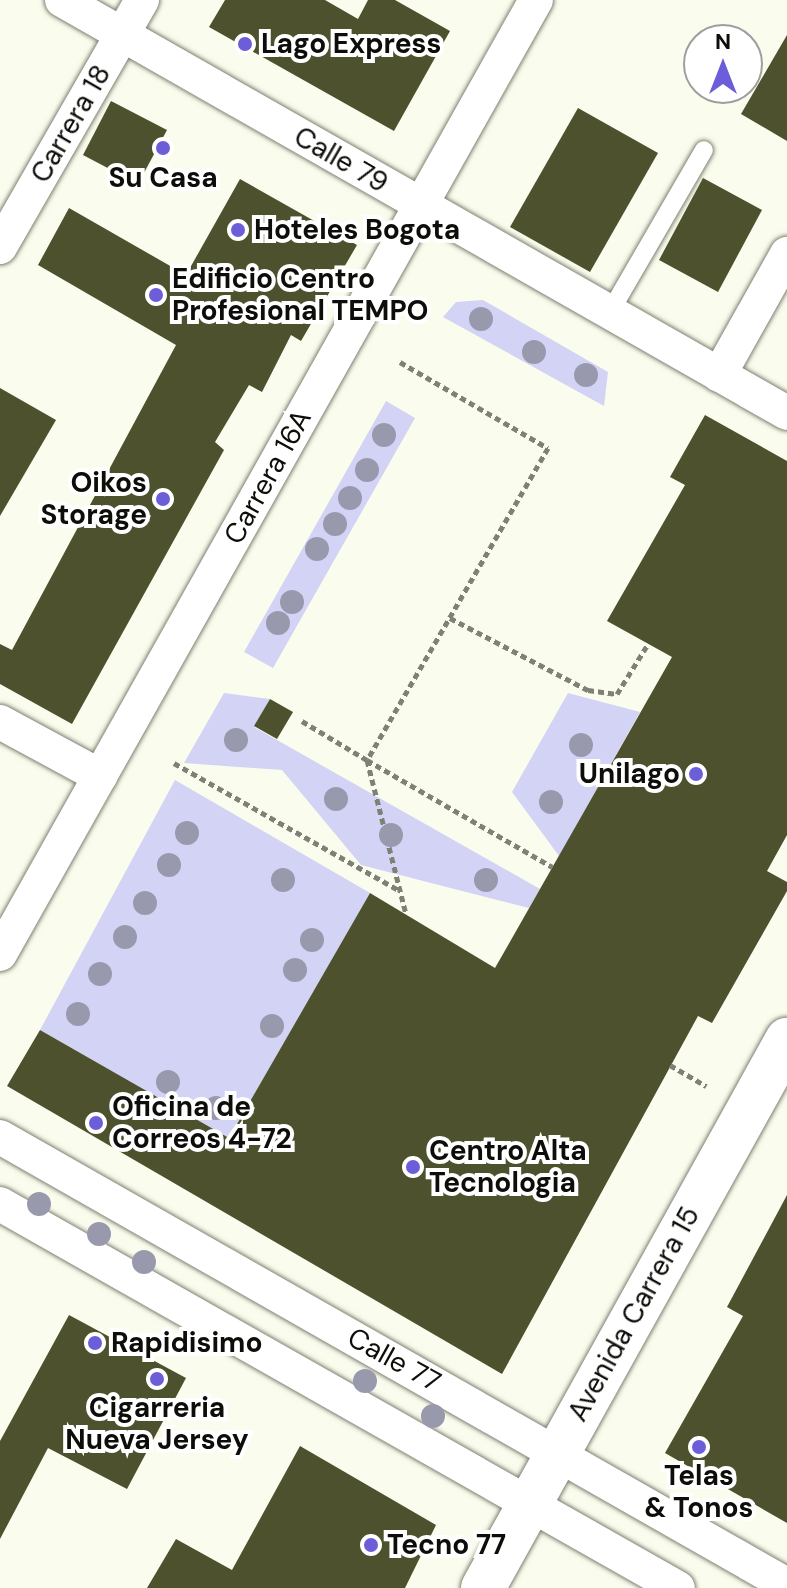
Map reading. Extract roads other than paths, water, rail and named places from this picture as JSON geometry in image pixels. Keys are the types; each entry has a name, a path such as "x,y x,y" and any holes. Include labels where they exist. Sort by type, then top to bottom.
{"main road":[{"name":"Avenida Carrera 15","path":"483,1588 787,1040"}],"street":[{"name":"Calle 79","path":"62,0 787,413"},
{"name":"Carrera 18","path":"0,247 142,0"},
{"name":"Carrera 16A","path":"0,954 536,0"},
{"path":"719,375 787,254"},
{"path":"0,722 100,776"},
{"name":"Calle 77","path":"0,1137 787,1585"},
{"name":"Calle 77","path":"0,1204 678,1588"}],"lane":[{"path":"610,312 704,150"}],"place":[{"name":"Lago Express","path":"245,44"},
{"name":"Su Casa","path":"163,148"},
{"name":"Hoteles Bogota","path":"238,230"},
{"name":"Edificio Centro Profesional TEMPO","path":"156,295"},
{"name":"Oikos Storage","path":"163,499"},
{"name":"Unilago","path":"696,774"},
{"name":"Oficina de Correos 4-72","path":"96,1123"},
{"name":"Centro Alta Tecnologia","path":"413,1167"},
{"name":"Rapidisimo","path":"95,1343"},
{"name":"Cigarreria Nueva Jersey","path":"157,1379"},
{"name":"Telas & Tonos","path":"699,1447"},
{"name":"Tecno 77","path":"371,1545"}]}
